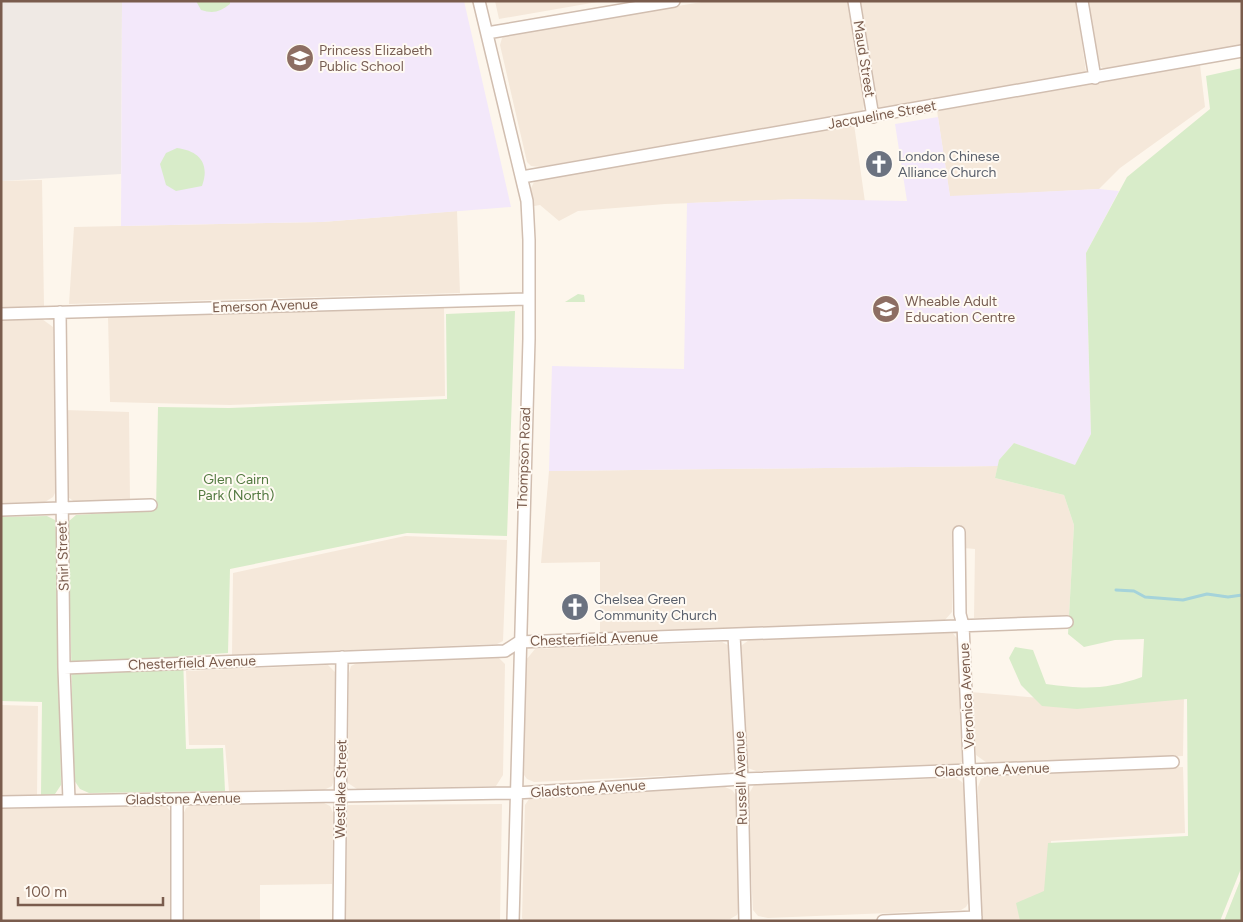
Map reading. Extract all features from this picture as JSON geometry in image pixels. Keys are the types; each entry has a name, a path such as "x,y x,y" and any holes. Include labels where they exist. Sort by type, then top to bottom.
{"street":[{"name":"Thompson Road","path":"479,1 527,201 529,299 512,921"},
{"path":"487,32 674,1"},
{"name":"Maud Street","path":"854,1 873,117"},
{"path":"1082,1 1095,78"},
{"name":"Jacqueline Street","path":"522,177 1242,51"},
{"name":"Emerson Avenue","path":"1,314 529,299"},
{"name":"Shirl Street","path":"60,312 64,668 69,800"},
{"path":"1,510 151,505"},
{"name":"Veronica Avenue","path":"959,532 960,614 963,625 971,770 976,919"},
{"name":"Chesterfield Avenue","path":"64,668 504,651 519,642 1067,622"},
{"name":"Russell Avenue","path":"734,635 742,779 745,921"},
{"name":"Westlake Street","path":"339,921 342,657"},
{"name":"Gladstone Avenue","path":"1,802 516,793 742,779 1174,762"},
{"path":"177,800 177,921"},
{"path":"883,921 976,919"}],"shaded area":[{"path":"1,1 122,1 121,174 1,181"},
{"name":"Princess Elizabeth Public School","path":"122,1 464,1 511,207 322,222 121,226"},
{"path":"495,1 603,1 499,19"},
{"path":"708,1 848,1 865,99 863,111 539,167 531,166 527,162 500,45 502,38 508,34"},
{"path":"860,1 1076,1 1086,72 1083,75 880,109 877,104"},
{"path":"1088,1 1242,1 1242,46 1104,69 1099,65"},
{"path":"1200,65 1205,107 1120,168 1099,189 950,197 937,111"},
{"name":"Wheable Adult Education Centre","path":"938,117 950,196 1099,189 1119,191 1086,253 1091,434 1075,466 1014,443 999,460 998,466 549,471 552,366 684,369 687,203 801,199 907,201 895,124"},
{"path":"854,124 865,202 801,199 665,204 578,211 559,221 540,205 534,206 531,188 534,182 541,179"},
{"path":"42,180 44,306 1,308 1,181"},
{"path":"457,211 460,293 69,304 74,227 322,222"},
{"path":"444,305 445,396 230,405 110,402 108,316"},
{"path":"42,319 53,327 57,489 53,497 45,502 1,503 1,320"},
{"path":"64,410 129,412 130,501 76,503 68,497"},
{"path":"998,466 995,478 1064,495 1074,525 1069,616 974,618 975,549 952,547 952,612 944,621 600,635 600,562 541,563 549,471"},
{"path":"405,536 507,540 503,641 497,644 232,655 233,573"},
{"path":"952,632 959,641 962,762 956,766 756,771 748,768 739,653 742,645 752,638"},
{"path":"722,642 728,645 731,651 736,762 735,768 728,773 534,782 527,779 524,775 526,660 535,649"},
{"path":"499,658 505,664 503,775 496,786 357,789 348,783 349,673 351,666 361,661"},
{"path":"328,665 335,672 334,779 332,786 324,790 229,791 225,745 189,745 186,671"},
{"path":"970,692 1076,701 1184,694 1183,756 987,763 976,755"},
{"path":"1,705 38,706 37,796 1,797"},
{"path":"1183,767 1185,833 1051,841 1051,895 1039,921 981,921 978,787 981,779 986,776"},
{"path":"956,778 962,782 966,789 970,900 966,907 961,910 768,918 758,916 753,910 747,797 754,785"},
{"path":"725,787 732,790 738,798 740,907 737,915 730,919 693,921 524,921 522,918 525,805 535,795"},
{"path":"320,801 330,806 333,813 332,884 260,885 260,921 182,921 182,817 186,808 194,804"},
{"path":"157,804 167,807 172,813 171,921 1,921 1,809"},
{"path":"502,804 500,921 345,921 348,805"}],"green space":[{"path":"196,1 230,1 230,4 223,9 209,12 201,10"},
{"path":"1242,68 1242,866 1220,921 1020,921 1016,903 1044,891 1048,843 1188,836 1187,699 1077,709 1042,706 1021,685 1009,658 1015,647 1033,650 1046,684 1094,687 1117,684 1142,677 1144,639 1115,640 1084,647 1068,634 1074,525 1064,495 995,478 999,460 1014,443 1075,465 1091,434 1086,253 1127,177 1210,109 1206,76"},
{"path":"177,148 192,152 201,160 205,171 202,186 176,191 166,185 160,164 166,153"},
{"path":"578,294 584,295 585,302 565,302"},
{"name":"Glen Cairn Park (North)","path":"515,311 507,536 407,533 230,569 228,653 183,656 186,749 223,748 225,791 89,793 80,789 74,780 68,522 76,515 156,510 158,407 229,408 447,399 446,314"},
{"path":"47,516 55,520 58,563 61,785 55,794 41,795 42,702 1,701 1,517"},
{"path":"1242,876 1242,921 1224,921"}],"waterway":[{"path":"1116,590 1134,591 1145,597 1183,600 1207,594 1228,597 1242,595"}],"place":[{"name":"Princess Elizabeth Public School","path":"300,58"},
{"name":"London Chinese Alliance Church","path":"879,164"},
{"name":"Wheable Adult Education Centre","path":"886,309"},
{"name":"Chelsea Green Community Church","path":"575,607"}]}
